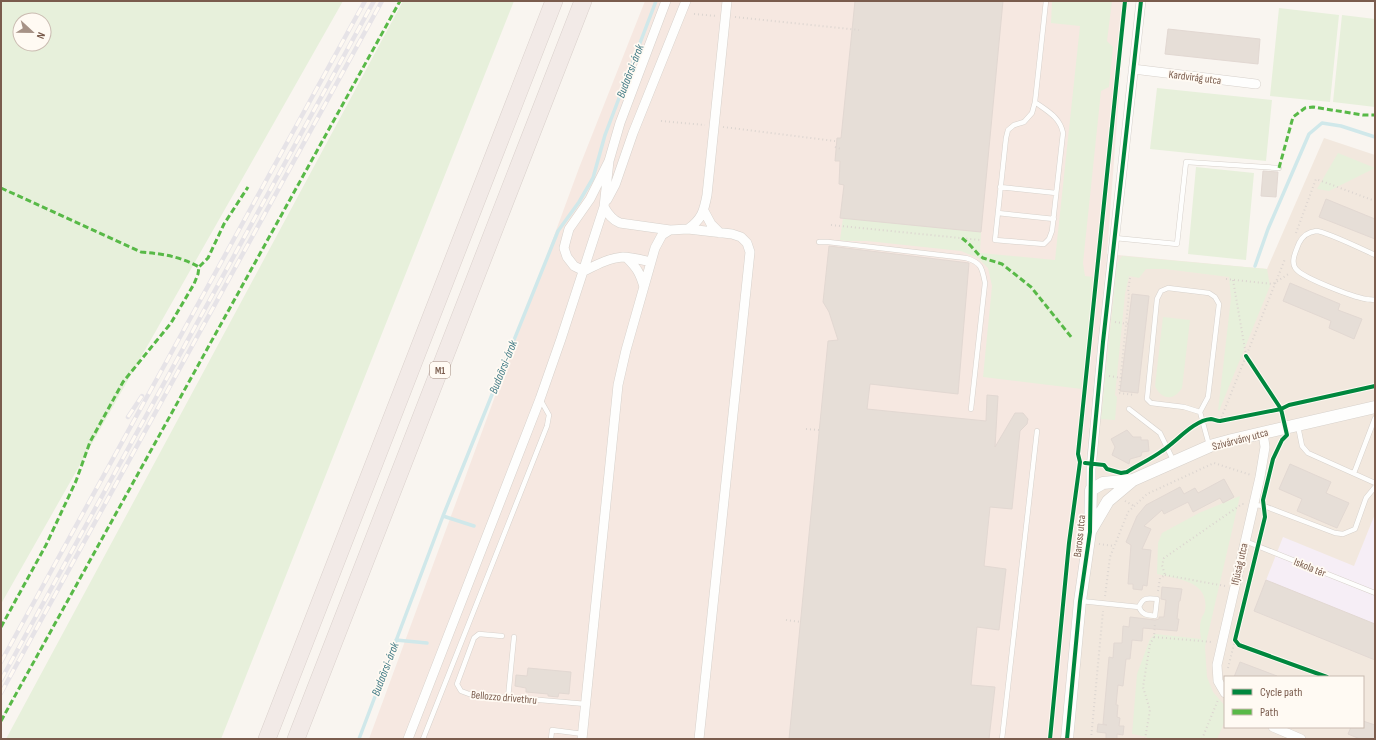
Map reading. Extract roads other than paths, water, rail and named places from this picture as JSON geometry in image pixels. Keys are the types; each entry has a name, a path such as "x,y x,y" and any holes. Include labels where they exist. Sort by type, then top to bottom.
{"highway":[{"name":"M1","path":"267,739 554,1"},
{"name":"M1","path":"296,739 583,1"}],"street":[{"path":"666,1 622,116 609,161 604,207 610,217 620,223 670,230 688,229 741,237 747,243 750,252 699,739"},
{"path":"408,739 540,399 584,271 604,207 615,185 633,133 686,1"},
{"path":"688,229 698,220 704,211 707,195 727,1"},
{"name":"Baross utca","path":"1067,739 1080,601 1090,532 1091,469 1141,1"},
{"name":"Kardvirág utca","path":"1133,69 1256,84"},
{"path":"584,271 574,266 567,257 564,248 569,229 590,199 609,161"},
{"path":"704,211 711,224 720,233"},
{"path":"582,736 618,385 621,368 658,240 662,235 670,230"},
{"path":"584,271 614,258 627,258 651,262"},
{"path":"627,258 640,273 644,287"},
{"name":"Szivárvány utca","path":"1091,490 1103,484 1133,480 1210,446 1263,432 1375,407"},
{"name":"Ifjúság utca","path":"1224,691 1218,681 1217,665 1260,477 1265,447 1263,432"},
{"name":"Szivárvány utca","path":"1090,532 1108,501 1133,480"},
{"path":"1275,728 1301,739"}],"lane":[{"path":"1035,102 1057,118 1062,125 1063,133 1052,231 1049,239 1044,244 995,240 1006,138 1008,130 1014,125 1024,122 1032,113 1035,102 1046,1"},
{"path":"1115,238 1177,244 1186,162 1279,168"},
{"path":"1000,188 1056,194"},
{"path":"998,213 1054,219"},
{"path":"1375,255 1317,231 1306,234 1300,241 1294,256 1296,269 1305,276 1354,296 1375,300"},
{"path":"819,242 975,260 982,268 985,283 971,409"},
{"path":"1200,412 1184,407 1151,403 1147,399 1156,299 1161,292 1168,288 1209,293 1215,297 1219,304 1208,398 1200,412 1210,446"},
{"path":"423,739 547,426 549,415 540,399"},
{"path":"1129,409 1160,432 1174,462"},
{"path":"1354,473 1375,418"},
{"path":"1298,425 1302,446 1308,453 1375,483"},
{"path":"1002,739 1038,430"},
{"path":"1253,505 1264,506 1335,533 1343,534 1355,529 1366,498 1375,487"},
{"name":"Iskola tér","path":"1245,541 1375,593"},
{"path":"1146,598 1157,600 1155,616 1145,615 1141,612 1139,607 1141,601 1146,598"},
{"path":"1080,601 1139,607"},
{"name":"Bellozzo drivethru","path":"502,636 479,634 474,638 457,684 461,691 468,694 586,704"},
{"path":"508,698 514,636"},
{"path":"551,739 552,730 582,736"}],"waterway":[{"name":"Budaörsi-árok","path":"359,739 443,516 558,231 579,202 593,178 605,135 656,1"},
{"path":"1255,266 1268,229 1309,134 1322,123 1341,126 1375,137"},
{"path":"443,516 474,526"},
{"path":"396,640 427,643"}],"railway":[{"path":"1,662 365,1"},
{"path":"1,680 374,1"},
{"path":"1,693 382,1"},
{"path":"128,417 142,396"}]}
